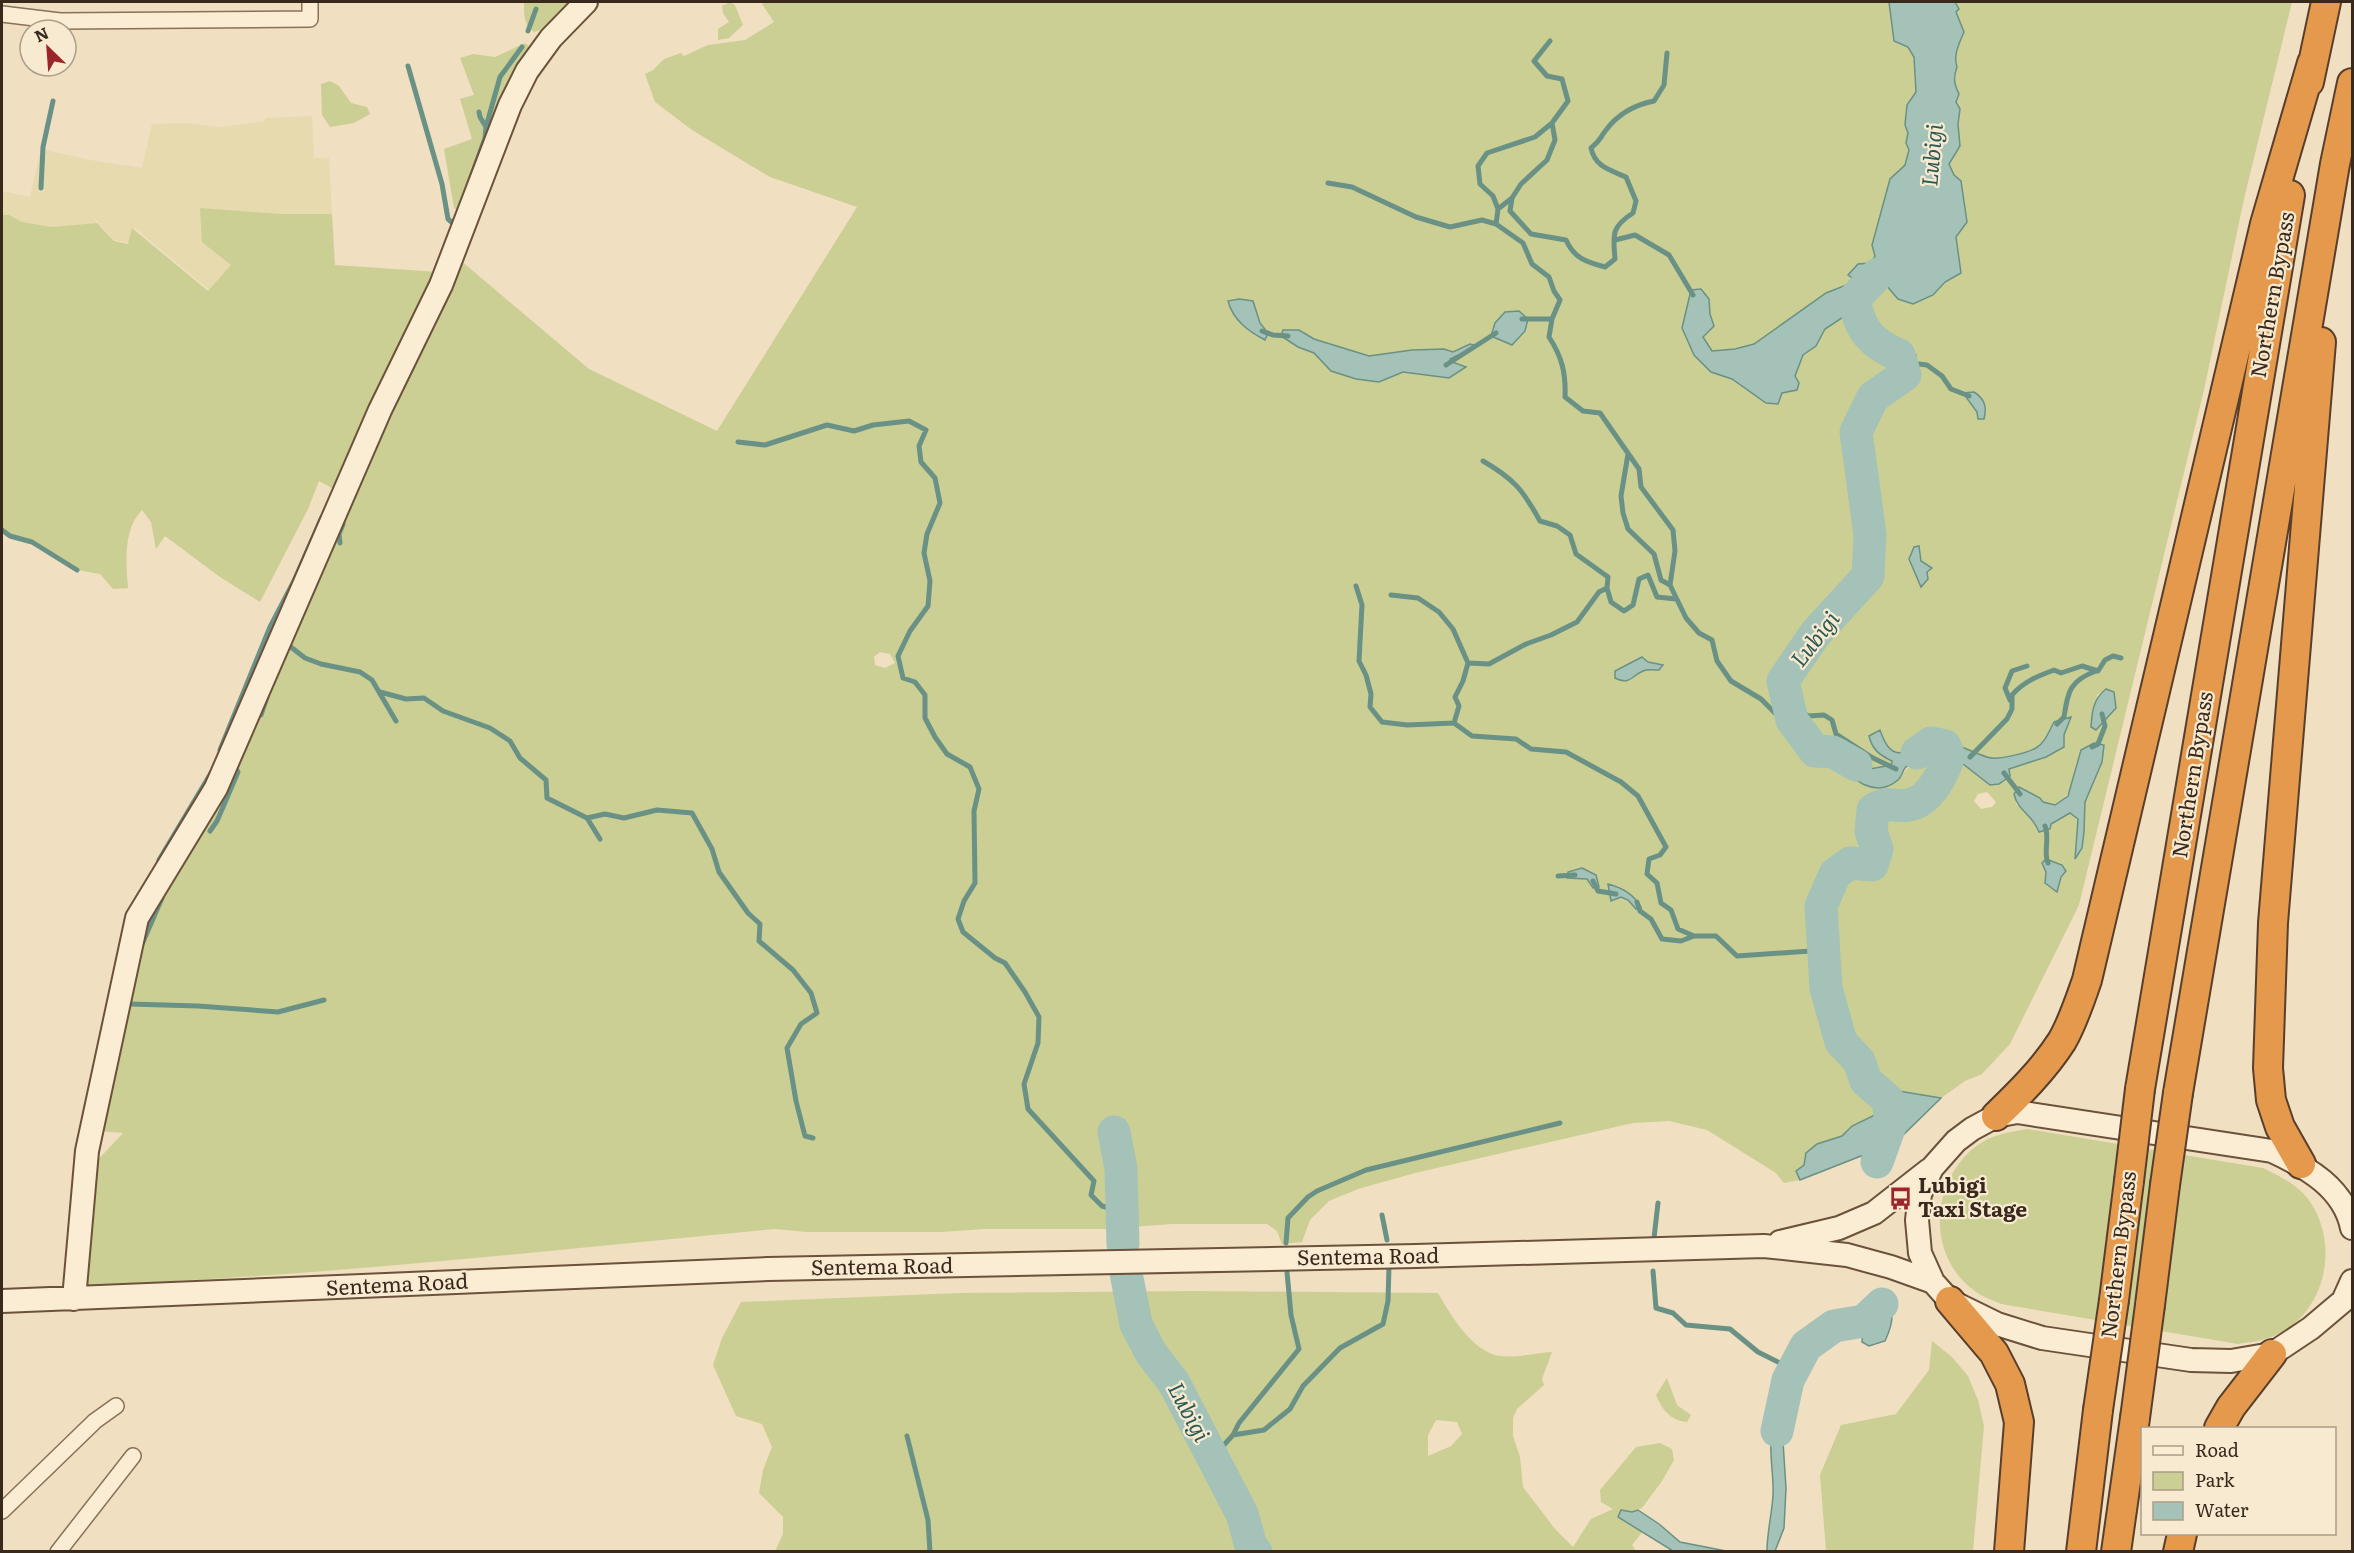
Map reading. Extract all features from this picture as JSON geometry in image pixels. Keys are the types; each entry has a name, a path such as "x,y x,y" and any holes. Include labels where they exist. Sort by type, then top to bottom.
{"highway":[{"name":"Northern Bypass","path":"2081,1551 2140,1089 2312,63 2326,2"},
{"path":"1996,1116 2034,1078 2062,1040 2087,980 2265,224 2312,63"},
{"name":"Northern Bypass","path":"2116,1551 2178,1094 2335,164 2352,83"},
{"path":"2311,1172 2280,1127 2271,1100 2268,1068 2273,923 2308,524 2335,164"},
{"path":"1942,1291 1994,1353 2010,1384 2019,1422 2009,1551"},
{"path":"2220,1427 2231,1407 2272,1354"},
{"path":"2178,1551 2182,1535"}],"main road":[{"path":"74,1299 87,1151 137,918 216,788 380,410 441,285 510,105 527,71 551,38 586,2"},
{"path":"1942,1291 1920,1253 1917,1220 1920,1194 1932,1168 1956,1142 1972,1129 1996,1116 2017,1112 2272,1151 2352,1197"},
{"name":"Sentema Road","path":"1764,1246 1839,1228 1874,1213 1932,1168"},
{"path":"2311,1172 2339,1196 2352,1228"},
{"name":"Sentema Road","path":"2,1301 768,1269 1392,1257 1764,1246 1847,1255 1892,1267 1942,1291 1997,1324 2042,1338 2191,1359 2231,1361 2272,1354"},
{"path":"2272,1354 2311,1328 2349,1292"}],"street":[{"path":"2,14 60,21 310,19 310,2"},
{"path":"2,1511 95,1421 116,1406"},
{"path":"58,1551 133,1456"}],"shaded area":[{"path":"312,116 314,158 329,158 332,214 280,214 209,290 134,227 130,243 114,240 79,202 97,223 52,227 24,223 9,215 2,215 2,191 30,197 41,149 142,168 152,124 184,123 221,127 265,121 265,118"}],"green space":[{"path":"524,2 579,2 553,26 534,32 526,22"},
{"path":"730,2 735,5 743,25 729,38 718,40 718,29 729,22 723,13 722,6"},
{"path":"765,2 1889,2 1894,41 1908,47 1914,57 1916,92 1907,105 1905,125 1908,133 1906,143 1909,150 1905,165 1890,179 1875,256 1849,284 1826,293 1754,344 1735,349 1712,352 1703,337 1714,326 1709,299 1691,290 1683,328 1694,355 1711,372 1732,379 1766,403 1777,404 1795,376 1803,355 1816,346 1825,329 1860,306 1873,283 1886,285 1898,299 1933,295 1945,282 1961,273 1956,237 1967,222 1964,198 1949,164 1959,146 1960,109 1956,102 1959,94 1955,84 1956,54 1964,32 1956,12 1959,8 1955,2 2292,2 2244,199 2204,390 2079,905 2010,1044 1982,1074 1965,1081 1941,1098 1886,1089 1875,1092 1882,1097 1877,1114 1852,1126 1842,1136 1817,1144 1806,1153 1804,1165 1796,1171 1800,1180 1784,1183 1776,1173 1707,1130 1669,1121 1633,1123 1415,1173 1358,1189 1329,1201 1310,1220 1302,1242 1282,1244 1277,1231 1267,1224 1172,1224 1105,1229 984,1229 941,1232 807,1232 775,1229 344,1270 84,1285 94,1164 123,1133 98,1131 143,942 419,345 443,307 460,260 589,369 717,431 857,207 770,177 692,130 655,102 645,74 653,70 664,59 681,53 684,56 708,45 745,40 774,22 762,4","holes":["1299,330 1314,339 1369,356 1412,350 1444,349 1453,352 1470,344 1469,351 1450,359 1465,368 1431,375 1403,372 1379,382 1331,371 1314,353 1298,347 1281,335","1904,342 1911,351 1898,384 1877,396 1864,392 1890,375 1896,365 1894,358 1887,351","880,652 890,654 895,663 885,668 875,665 874,657","2106,689 2114,692 2116,708 2108,718 2103,720 2097,695","2070,718 2064,735 2046,757 2008,769 1990,785 1963,764 1944,759 1939,754 1916,762 1903,773 1900,779 1838,767 1831,758 1817,751 1839,750 1870,769 1891,765 1892,761 1880,755 1881,730 1886,743 1900,753 1939,741 1987,757 1997,758 2036,748 2044,740 2054,722","2104,745 2102,762 2085,802 2084,832 2075,846 2078,819 2070,813 2051,824 2050,829 2039,832 2034,820 2016,804 2019,787 2040,798 2042,802 2054,805 2069,792 2076,763","1944,773 1944,782 1924,809 1923,803 1910,796","1987,792 1996,802 1992,807 1981,809 1974,801 1978,794","1582,868 1596,875 1593,888 1587,879 1567,878 1568,873"]},
{"path":"525,43 532,49 462,214 454,208 444,149 472,139 460,99 474,95 460,58 473,54 495,57"},
{"path":"330,81 339,86 351,103 367,107 370,114 354,123 330,127 322,115 321,84"},
{"path":"200,208 280,214 332,214 335,265 439,272 339,492 319,481 308,509 260,602 220,577 165,536 156,549 151,522 142,510 132,527 127,546 128,588 113,589 100,574 77,570 32,542 10,536 2,530 2,215 9,215 22,222 52,227 97,223 114,241 128,244 132,228 208,291 231,265 202,242"},
{"path":"2027,1129 2263,1168 2287,1181 2308,1199 2319,1218 2324,1238 2325,1259 2322,1280 2314,1300 2302,1317 2285,1330 2265,1339 2238,1344 2001,1304 1979,1294 1960,1277 1948,1260 1942,1240 1940,1220 1942,1199 1949,1180 1960,1162 1975,1147 1993,1137"},
{"path":"1195,1291 1438,1293 1463,1331 1481,1348 1490,1353 1513,1356 1552,1352 1542,1379 1544,1385 1517,1409 1513,1418 1513,1436 1520,1457 1523,1487 1555,1529 1573,1547 1591,1519 1613,1509 1601,1502 1600,1490 1636,1447 1660,1443 1672,1449 1674,1460 1642,1508 1619,1516 1642,1532 1632,1545 1636,1551 775,1551 783,1534 783,1517 759,1493 763,1470 772,1447 762,1424 736,1416 713,1365 722,1338 741,1302 959,1293","holes":["1436,1420 1457,1422 1462,1434 1451,1446 1428,1456 1428,1435"]},
{"path":"1932,1341 1952,1357 1968,1376 1978,1400 1984,1426 1973,1551 1826,1551 1820,1475 1841,1425 1896,1414 1929,1370"},
{"path":"1667,1378 1677,1405 1691,1415 1687,1422 1668,1414 1656,1395"}],"water":[{"path":"1889,2 1955,2 1959,9 1956,12 1964,32 1956,54 1955,78 1959,94 1956,102 1960,109 1958,124 1960,146 1949,164 1954,175 1961,181 1967,222 1956,237 1961,273 1945,282 1933,295 1913,304 1898,299 1886,285 1873,283 1860,306 1825,329 1816,346 1803,355 1795,376 1799,383 1797,390 1782,393 1778,404 1766,403 1732,379 1711,372 1694,355 1682,328 1691,290 1701,289 1709,299 1714,326 1703,337 1712,351 1735,349 1754,344 1826,293 1849,284 1852,278 1848,275 1858,264 1871,263 1875,256 1872,245 1890,179 1905,165 1909,150 1906,143 1908,133 1905,125 1907,105 1916,92 1914,57 1908,47 1894,41"},
{"path":"1239,299 1253,301 1260,323 1268,333 1265,340 1247,329 1230,308 1228,301"},
{"path":"1519,311 1528,319 1525,331 1512,345 1491,336 1495,323 1505,312"},
{"path":"1283,330 1299,330 1314,339 1369,356 1412,350 1444,349 1453,352 1470,344 1477,346 1450,359 1466,367 1449,378 1403,372 1379,382 1356,379 1331,371 1314,353 1298,347 1281,336"},
{"path":"1904,342 1916,355 1912,365 1902,379 1868,407 1864,392 1887,379 1895,370 1896,365 1893,358 1886,349"},
{"path":"1974,392 1981,397 1984,404 1984,419 1978,419 1977,412 1963,393"},
{"path":"1919,546 1921,561 1932,568 1927,572 1928,579 1921,587 1909,559 1914,547"},
{"path":"1642,657 1648,662 1663,665 1659,670 1645,670 1628,680 1615,678 1615,671"},
{"path":"2106,689 2114,692 2116,708 2096,730 2091,727 2093,711 2098,697"},
{"path":"2071,717 2064,735 2064,747 2046,757 2009,769 2010,776 1999,784 1990,785 1963,764 1943,759 1939,754 1912,763 1905,768 1899,779 1889,786 1871,787 1854,779 1830,758 1815,751 1839,750 1870,769 1891,765 1892,761 1877,751 1870,741 1869,736 1880,730 1892,751 1899,753 1939,741 1958,745 1987,757 2004,757 2036,748 2044,740 2054,722"},
{"path":"2094,743 2104,745 2102,762 2085,802 2082,848 2075,859 2078,819 2070,813 2051,824 2050,829 2039,832 2019,805 2014,794 2019,787 2040,798 2043,802 2055,805 2068,796 2081,750"},
{"path":"1944,772 1944,782 1924,810 1923,803 1909,796"},
{"path":"2046,859 2062,865 2066,871 2061,877 2057,892 2045,883 2046,872 2042,863"},
{"path":"1582,868 1596,875 1599,887 1593,888 1587,879 1567,878 1568,872"},
{"path":"1608,884 1627,892 1641,907 1636,909 1628,900 1621,897 1611,901"},
{"path":"1886,1089 1941,1098 1893,1145 1885,1160 1865,1161 1861,1156 1800,1180 1796,1171 1804,1165 1806,1153 1817,1144 1842,1136 1852,1126 1877,1114 1882,1097 1874,1091"},
{"path":"1889,1302 1892,1312 1891,1322 1885,1341 1869,1346 1862,1342 1864,1313 1873,1303"},
{"path":"1776,1382 1782,1382 1786,1389 1787,1415 1783,1442 1786,1488 1784,1528 1775,1551 1767,1551 1773,1495 1771,1443"},
{"path":"1621,1510 1632,1512 1638,1510 1680,1542 1726,1551 1673,1551 1618,1517"}],"waterway":[{"path":"528,31 536,9"},
{"path":"1496,224 1498,209 1512,198 1521,184 1547,160 1555,140 1552,123 1568,101 1562,79 1547,76 1534,61 1550,41"},
{"path":"486,127 500,77 522,47"},
{"path":"1512,198 1510,211 1531,234 1566,240 1577,255 1598,265 1605,267 1615,259 1615,232 1617,227 1633,213 1636,201 1626,177 1600,164 1591,148 1621,115 1654,101 1664,85 1667,53"},
{"path":"408,66 442,184 448,219 455,225"},
{"path":"41,188 43,147 53,101"},
{"path":"469,183 485,138 486,127 479,112"},
{"path":"1498,209 1493,196 1480,184 1478,166 1487,153 1535,137 1552,123"},
{"path":"1328,183 1352,187 1416,217 1450,227 1482,220 1496,224 1523,243 1532,264 1549,277 1560,300 1552,319 1549,337 1562,366 1565,397 1583,411 1600,413 1639,469 1641,487 1673,530 1675,551 1670,585 1686,618 1699,633 1712,640 1717,661 1731,681 1761,699 1777,715 1792,720"},
{"path":"1615,240 1635,235 1669,255 1693,295"},
{"name":"Lubigi","path":"1856,765 1833,752 1815,751 1792,720 1783,681 1815,634 1868,576 1870,535 1856,432 1873,397 1905,375 1899,355 1881,346 1868,334 1856,310 1854,299 1878,274"},
{"path":"1522,319 1552,319"},
{"path":"1262,331 1273,335 1288,336"},
{"path":"1446,365 1496,333"},
{"path":"1907,368 1919,364 1927,365 1942,376 1951,389 1969,396"},
{"path":"738,442 765,445 827,425 854,431 873,425 909,421 926,430 919,446 921,462 935,478 940,503 927,534 924,553 930,581 928,606 910,631 898,656 903,678 915,682 925,695 925,718 935,737 947,754 970,767 979,789 974,811 975,883 964,901 958,919 963,932 995,958 1005,963 1039,1017 1038,1043 1024,1084 1028,1109 1094,1181 1091,1195 1102,1206 1123,1212"},
{"path":"1628,454 1621,496 1628,529 1654,554 1661,580 1670,585"},
{"path":"1483,461 1517,486 1540,521 1557,526 1570,535 1576,554 1608,577 1607,588"},
{"path":"220,750 270,627 294,581 322,517"},
{"path":"340,543 339,534 343,524"},
{"path":"2,530 10,536 32,542 77,570"},
{"path":"1468,663 1489,664 1526,644 1577,622 1599,592 1607,588 1611,602 1624,611 1633,605 1639,579 1648,575 1657,597 1676,599"},
{"path":"1356,586 1362,605 1359,661 1371,694 1370,707 1382,722 1407,725 1454,723 1472,736 1516,739 1531,749 1566,752 1621,782 1638,796 1666,847 1660,855 1649,859 1647,874 1657,883 1661,903 1671,910 1678,929 1694,936 1716,936 1737,956 1811,951 1824,955"},
{"path":"1391,595 1418,598 1439,612 1453,629 1468,663 1455,697 1459,706 1454,723"},
{"path":"287,644 305,658 321,664 360,672 372,680 396,721"},
{"path":"1970,757 2007,719 2012,709 2012,695 2026,683 2054,670 2061,673 2082,666 2098,671 2105,660 2113,656 2121,658"},
{"path":"2010,700 2005,688 2012,671 2027,666"},
{"path":"2057,724 2064,717 2071,688 2080,679 2096,671"},
{"path":"380,692 406,699 424,698 443,711 490,728 510,741 520,758 546,780 547,798 587,818 600,839"},
{"path":"261,715 267,697"},
{"path":"1789,707 1809,716 1824,715 1832,720 1836,734 1873,758 1896,769"},
{"path":"2092,747 2098,744 2105,726 2102,714"},
{"name":"Lubigi","path":"1877,1162 1891,1123 1888,1100 1866,1081 1859,1061 1841,1042 1826,988 1821,906 1835,874 1850,863 1872,865 1877,849 1871,831 1873,810 1883,805 1904,806 1917,802 1935,786 1949,756 1945,746 1931,743 1917,753"},
{"path":"210,831 217,821 238,772 235,767 237,763"},
{"path":"159,860 211,773"},
{"path":"2004,773 2020,794"},
{"path":"587,818 605,814 624,818 657,810 692,813 712,849 719,872 748,913 760,924 759,941 793,970 811,993 817,1013 801,1024 787,1048 796,1101 805,1136 813,1138"},
{"path":"2045,826 2048,863"},
{"path":"1558,876 1575,875"},
{"path":"1593,881 1598,891 1616,894"},
{"path":"143,942 162,898"},
{"path":"1637,902 1640,911 1651,919 1662,939 1681,941 1694,936"},
{"path":"130,1004 278,1012 324,1000"},
{"path":"1286,1243 1288,1218 1317,1191 1366,1170 1560,1123"},
{"name":"Lubigi","path":"1114,1132 1121,1169 1123,1244"},
{"path":"1654,1238 1658,1203"},
{"path":"1382,1215 1387,1240"},
{"path":"1215,1462 1222,1447 1233,1435 1264,1430 1290,1409 1303,1386 1340,1348 1383,1324 1388,1301 1389,1266"},
{"path":"1653,1271 1656,1308 1673,1313 1686,1325 1730,1329 1758,1352 1782,1364 1791,1375"},
{"path":"1233,1435 1239,1423 1299,1349 1291,1315 1287,1272"},
{"name":"Lubigi","path":"1126,1273 1136,1324 1151,1353 1174,1383 1242,1514 1251,1546 1256,1552"},
{"path":"1777,1431 1788,1380 1806,1346 1834,1326 1864,1321 1882,1304"},
{"path":"907,1436 928,1520 930,1552"}],"place":[{"name":"Lubigi Taxi Stage","path":"1900,1198"}]}
